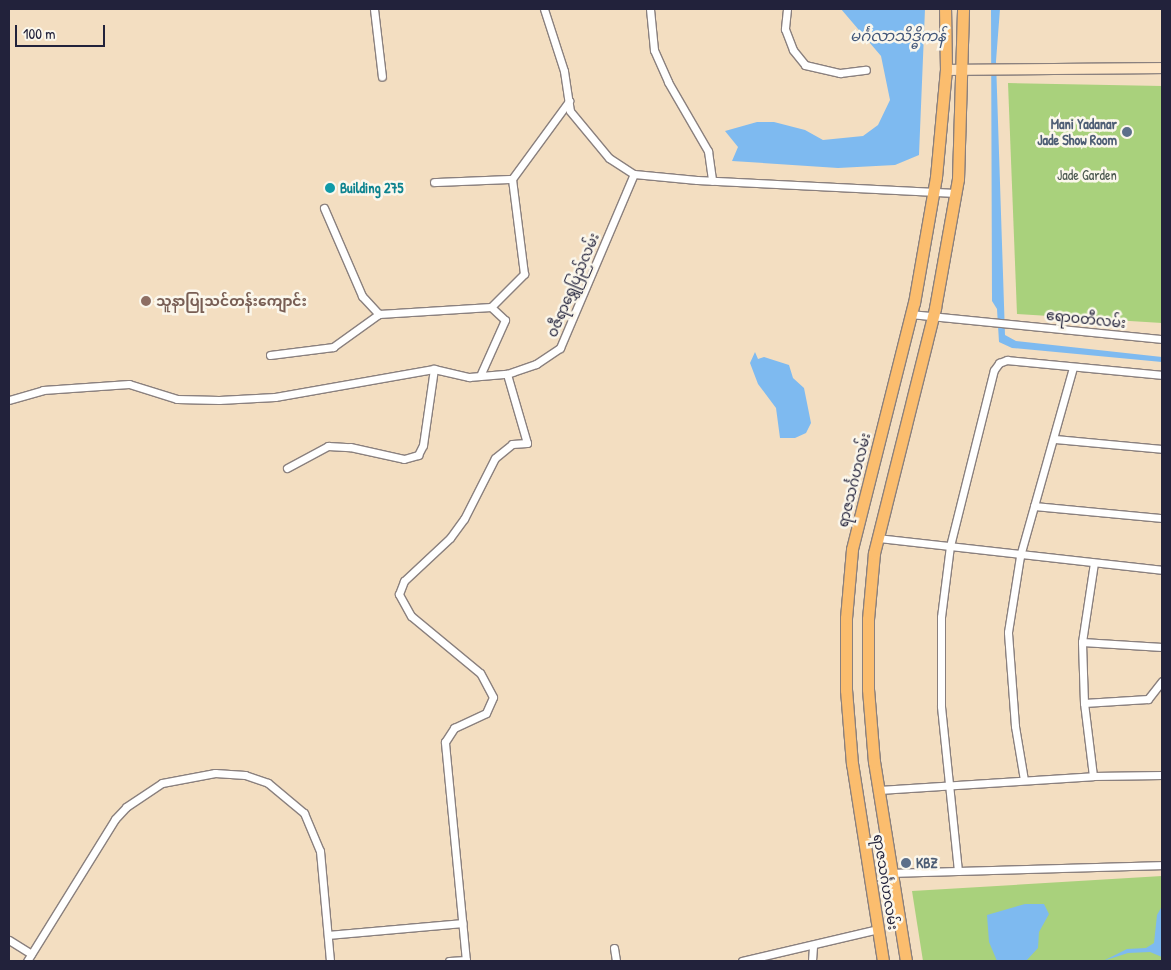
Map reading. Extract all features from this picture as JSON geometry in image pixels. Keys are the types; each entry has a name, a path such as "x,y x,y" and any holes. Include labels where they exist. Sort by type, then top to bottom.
{"main road":[{"name":"ရာဇသင်္ဂဟလမ်း","path":"883,961 852,764 846,690 846,618 852,549 911,314 933,193 946,70 946,9"},
{"name":"ရာဇသင်္ဂဟလမ်း","path":"906,961 879,790 868,680 868,619 878,538 933,316 956,193 963,71 963,9"}],"street":[{"path":"374,9 382,77"},
{"path":"544,9 564,71 570,111 609,158 634,174 712,181 956,193"},
{"path":"650,9 654,50 668,82 708,150 712,181"},
{"path":"787,9 785,29 793,50 805,65 840,73 866,70"},
{"path":"946,70 1162,68"},
{"path":"270,355 333,347 379,314 491,307 524,274 512,179 569,101"},
{"name":"ဝဇီရာရွှေပြည်လမ်း","path":"9,400 43,390 129,384 177,399 219,400 276,396 434,369 480,376 507,374 536,364 560,348 634,174"},
{"path":"434,182 512,179"},
{"path":"324,208 362,296 379,314"},
{"path":"480,376 505,320 491,307"},
{"path":"911,314 933,316"},
{"name":"ဧရာဝတီလမ်း","path":"933,316 1162,339"},
{"path":"958,871 940,706 941,617 950,546 994,370 999,363 1007,360 1073,368 1162,375"},
{"path":"1024,780 1015,726 1008,632 1020,556 1055,439 1073,368"},
{"path":"287,468 328,446 350,447 404,460 418,455 423,445 434,369"},
{"path":"449,961 466,961 445,742 454,728 486,713 493,697 480,673 412,616 399,594 404,581 450,538 464,518 495,458 512,444 527,443 507,374"},
{"path":"1055,439 1162,449"},
{"path":"1034,506 1162,518"},
{"path":"878,538 1020,556 1162,570"},
{"path":"1093,776 1084,703 1082,642 1094,562"},
{"path":"1082,642 1162,647"},
{"path":"1084,703 1148,700 1162,681"},
{"path":"27,961 115,819 126,807 162,783 215,773 245,774 268,783 304,813 320,851 330,961"},
{"path":"879,790 1093,776 1162,775"},
{"path":"892,873 1162,865"},
{"path":"328,935 462,924"},
{"path":"742,961 878,929"},
{"path":"9,940 31,954"},
{"path":"812,961 814,945"},
{"path":"614,948 616,961"}],"green space":[{"name":"Jade Garden","path":"1008,83 1162,86 1162,323 1017,314"},
{"path":"1162,876 1162,961 923,961 912,891"}],"water":[{"name":"မင်္ဂလာသိဒ္ဓိကန်","path":"841,9 925,9 919,155 895,165 838,168 732,161 738,147 725,131 757,122 774,122 805,130 823,140 863,136 878,125 890,100 881,56"},
{"path":"991,9 1000,9 996,61 1005,335 1016,341 1162,357 1162,362 1012,348 999,342 997,309 992,301"},
{"path":"755,352 758,359 764,357 789,365 793,378 804,388 811,423 806,433 795,438 780,438 776,408 758,384 750,363"},
{"path":"1025,904 1044,904 1049,914 1039,932 1038,948 1026,961 997,961 989,942 987,915"},
{"path":"1162,906 1162,957 1150,952 1128,953 1103,961 1127,949 1146,948 1154,943 1157,915"}],"place":[{"name":"Mani Yadanar Jade Show Room","path":"1127,132"},
{"name":"Building 275","path":"330,188"},
{"name":"သူနာပြုသင်တန်းကျောင်း","path":"146,301"},
{"name":"KBZ","path":"906,863"}]}
